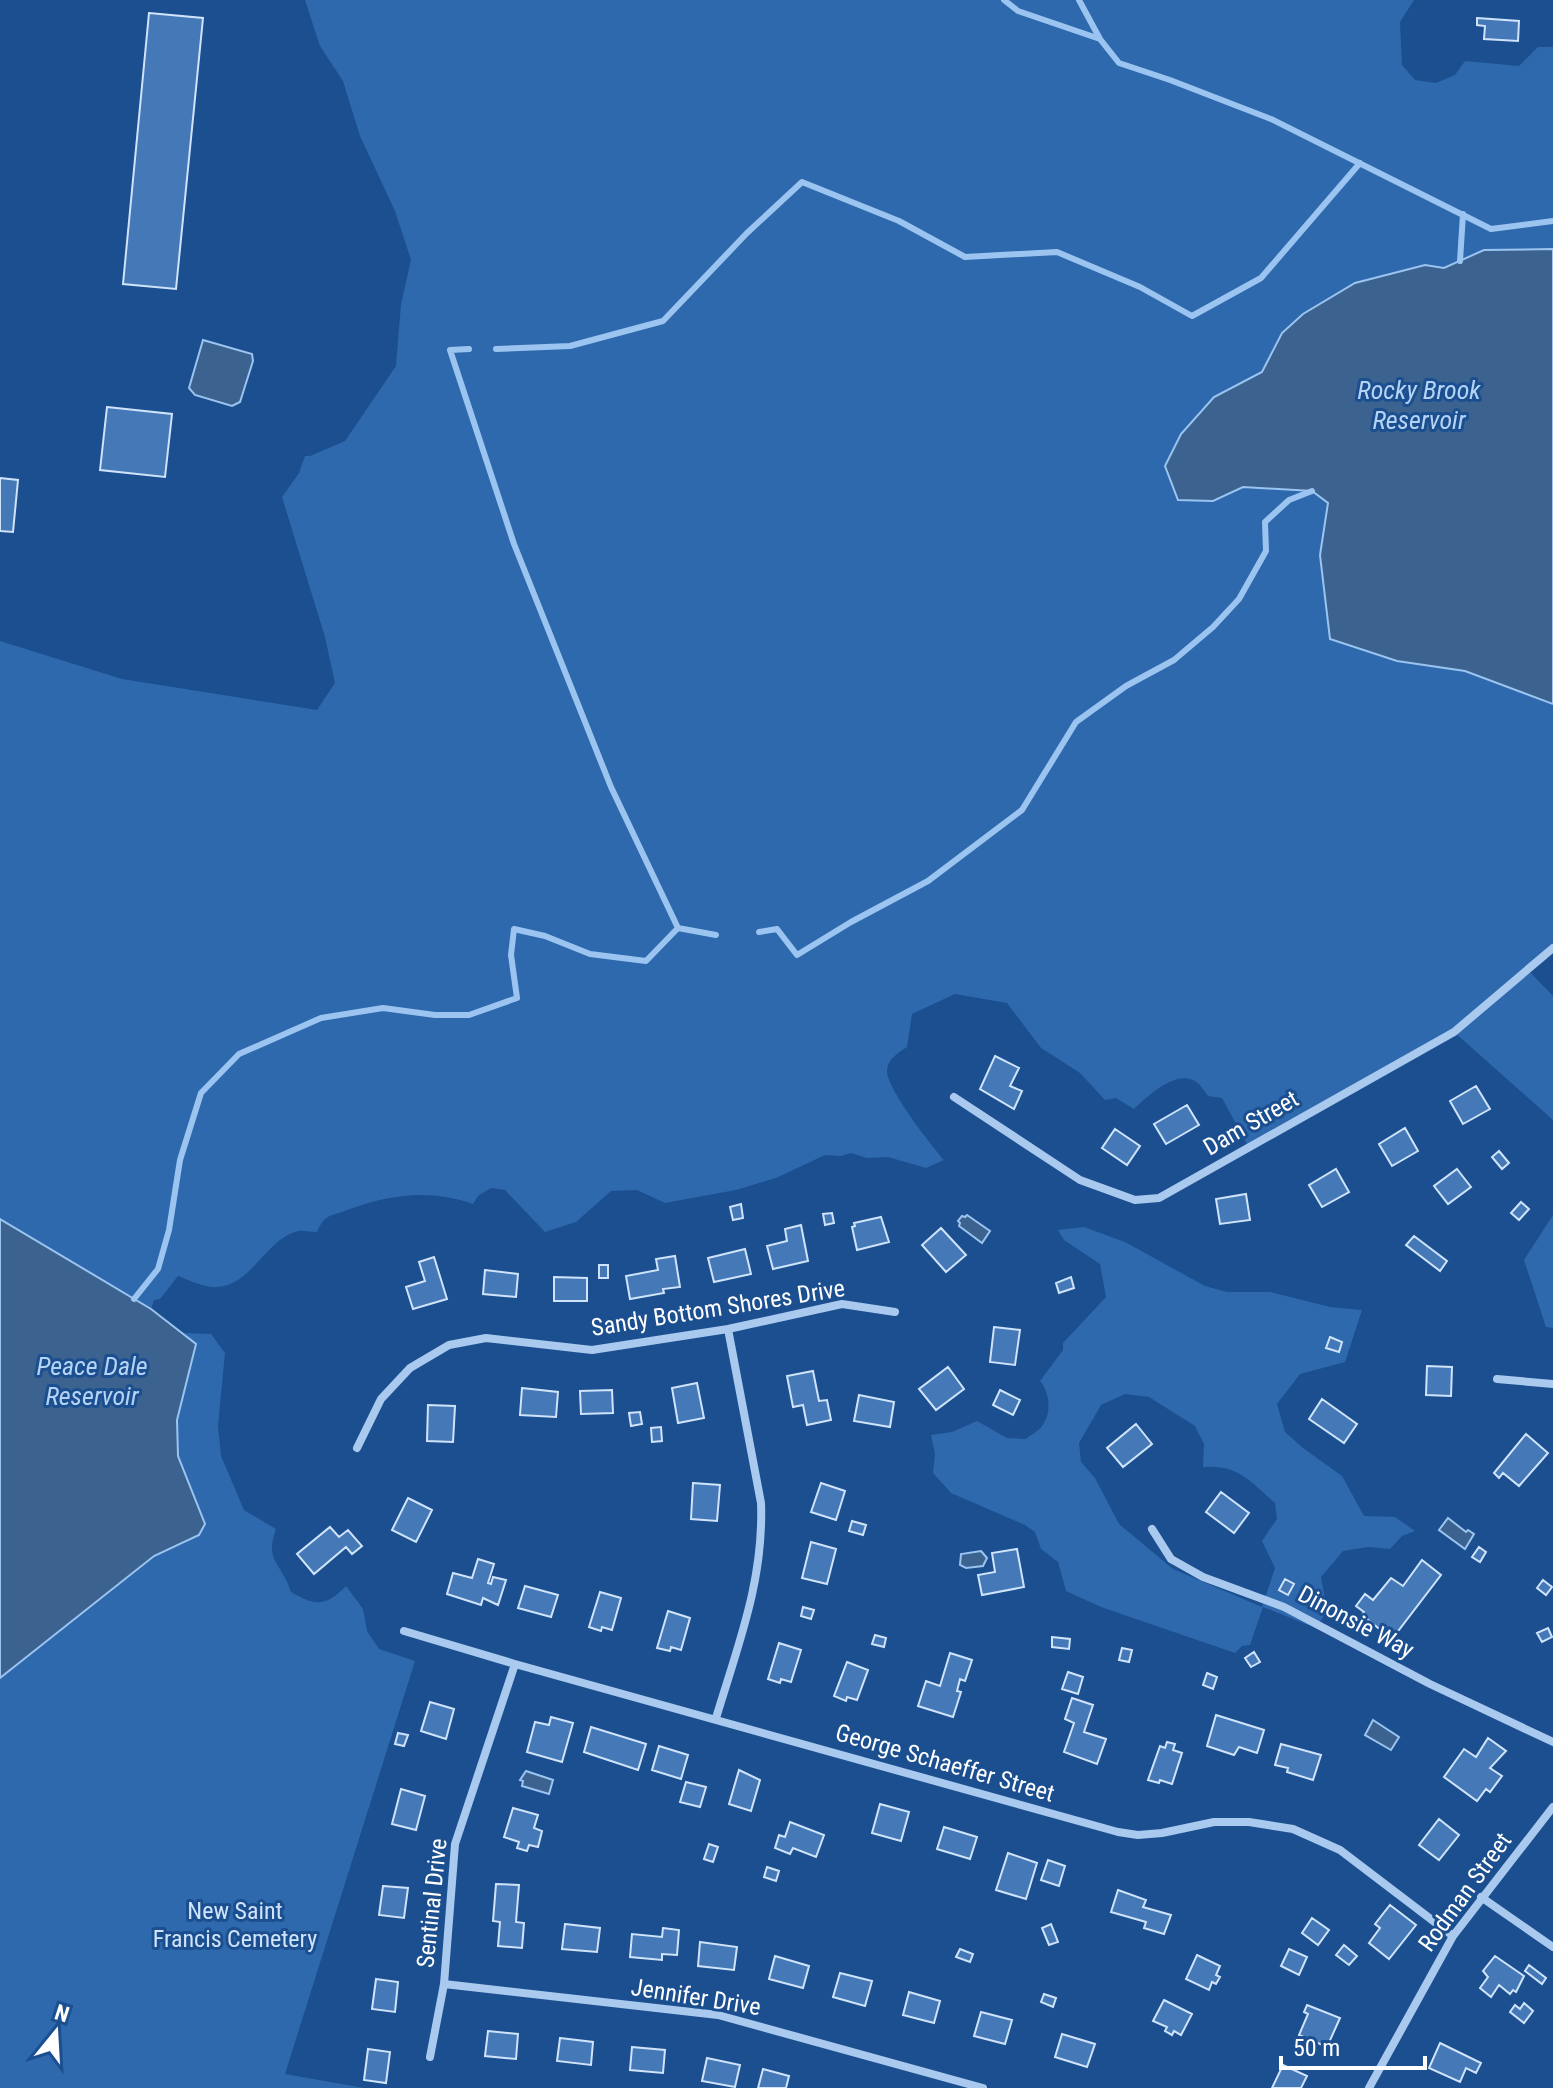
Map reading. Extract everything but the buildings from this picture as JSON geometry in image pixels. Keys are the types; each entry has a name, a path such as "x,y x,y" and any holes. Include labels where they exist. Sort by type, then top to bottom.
{"street":[{"name":"Dam Street","path":"954,1097 1080,1180 1135,1200 1159,1198 1454,1032 1553,948"},
{"name":"Sandy Bottom Shores Drive","path":"357,1448 381,1399 410,1368 449,1345 486,1338 592,1350 728,1329 842,1304 895,1312"},
{"path":"716,1718 756,1582 762,1529 761,1503 728,1329"},
{"path":"1497,1379 1553,1384"},
{"name":"Dinonsie Way","path":"1152,1529 1171,1559 1203,1577 1284,1607 1430,1684 1553,1742"},
{"name":"George Schaeffer Street","path":"404,1631 1118,1832 1138,1835 1162,1833 1214,1822 1249,1822 1293,1829 1340,1850 1453,1936"},
{"name":"Sentinal Drive","path":"430,2057 444,1984 455,1844 515,1664"},
{"name":"Rodman Street","path":"1369,2088 1453,1936 1553,1807"},
{"path":"1481,1897 1553,1947"},
{"name":"Jennifer Drive","path":"444,1984 718,2015 983,2088"}],"green space":[{"path":"305,0 1414,0 1400,22 1402,65 1415,80 1436,83 1455,75 1465,61 1519,66 1538,47 1553,47 1553,249 1484,250 1444,268 1425,265 1355,283 1282,333 1262,372 1214,397 1213,501 1243,487 1312,491 1328,503 1320,555 1397,661 1465,671 1553,704 1553,947 1527,969 1553,996 1553,1120 1454,1032 1247,1144 1222,1098 1208,1096 1195,1081 1179,1079 1171,1082 1134,1109 1116,1098 1105,1100 1080,1073 1041,1048 1007,1003 955,994 912,1014 907,1047 891,1059 887,1070 901,1102 944,1160 926,1168 888,1157 867,1158 851,1153 825,1155 776,1178 736,1190 665,1203 637,1190 611,1191 576,1222 545,1232 505,1190 491,1188 478,1196 473,1204 442,1196 396,1197 330,1216 317,1232 298,1231 286,1236 248,1272 227,1285 205,1286 178,1276 160,1299 154,1300 151,1309 0,1219 0,641 122,679 317,710 335,683 325,637 282,497 299,473 305,456 345,441 396,366 401,304 411,260 395,211 360,136 343,81 320,46"},
{"path":"1553,1215 1553,1328 1546,1327 1524,1260"},
{"path":"1084,1227 1125,1242 1205,1286 1227,1292 1270,1292 1330,1307 1362,1310 1345,1362 1300,1374 1277,1404 1285,1432 1342,1476 1364,1516 1395,1517 1415,1531 1402,1536 1390,1549 1368,1547 1343,1551 1321,1577 1327,1611 1316,1628 1263,1607 1250,1645 1242,1646 1235,1653 1101,1607 1066,1591 1058,1562 1041,1549 1035,1532 951,1493 933,1473 935,1454 931,1435 952,1432 977,1421 1007,1438 1026,1439 1039,1430 1045,1421 1048,1403 1040,1381 1063,1350 1063,1343 1106,1297 1100,1264 1064,1240 1058,1230","holes":["1125,1394 1149,1397 1195,1426 1204,1444 1203,1467 1235,1471 1275,1503 1277,1519 1262,1541 1275,1568 1262,1607 1173,1569 1119,1524 1095,1478 1081,1462 1079,1443 1101,1405"]},
{"name":"New Saint Francis Cemetery","path":"184,1333 211,1334 225,1353 218,1426 221,1456 244,1510 276,1529 273,1556 291,1592 320,1602 332,1598 346,1586 363,1609 367,1631 379,1649 415,1661 285,2074 364,2088 0,2088 0,1678 154,1556 185,1543 205,1523 178,1457 177,1420 196,1344"}],"water":[{"name":"Rocky Brook Reservoir","path":"1553,249 1553,704 1465,671 1397,661 1330,639 1320,555 1328,503 1312,491 1243,487 1213,501 1178,500 1165,466 1181,434 1214,397 1262,372 1282,333 1303,314 1355,283 1425,265 1444,268 1484,250"},
{"path":"203,340 252,354 253,361 240,402 232,406 195,395 189,388"},
{"path":"967,1215 990,1231 982,1243 959,1226 958,1221"},
{"name":"Peace Dale Reservoir","path":"0,1219 151,1309 196,1344 177,1420 178,1456 205,1524 199,1535 154,1556 0,1678"},
{"path":"1448,1518 1466,1532 1468,1530 1474,1534 1465,1549 1439,1530"},
{"path":"981,1551 987,1558 983,1566 966,1568 960,1565 961,1554"},
{"path":"1373,1720 1399,1737 1391,1750 1365,1735"},
{"path":"526,1771 553,1780 549,1794 522,1786 523,1781 520,1780"}],"waterway":[{"path":"1004,0 1018,11 1100,39 1119,63 1271,119 1491,229 1553,221"},
{"path":"1079,0 1100,39"},
{"path":"496,349 570,346 663,321 747,233 802,182 899,221 965,257 1057,252 1140,287 1192,316 1261,278 1360,163"},
{"path":"1460,261 1463,214"},
{"path":"469,349 450,350 514,544 611,787 678,928"},
{"path":"759,932 777,929 797,955 928,881 1022,810 1076,722 1126,686 1174,660 1213,627 1239,599 1266,551 1265,522 1289,500 1312,491"},
{"path":"134,1299 158,1269 169,1230 180,1160 201,1093 239,1054 321,1018 383,1008 435,1015 469,1015 517,998 511,955 514,929 545,936 590,954 646,961 678,928 716,935"}]}
